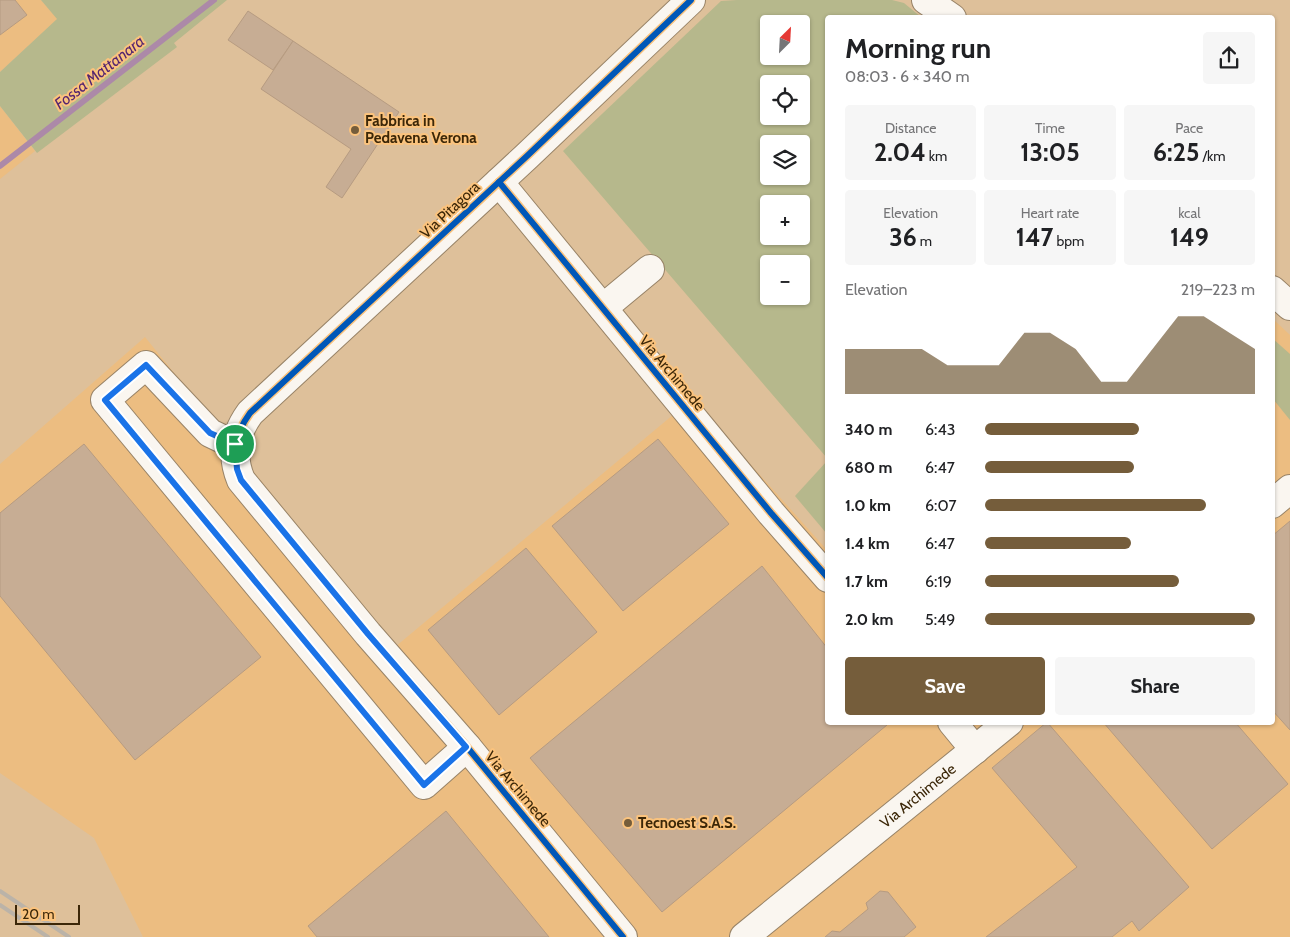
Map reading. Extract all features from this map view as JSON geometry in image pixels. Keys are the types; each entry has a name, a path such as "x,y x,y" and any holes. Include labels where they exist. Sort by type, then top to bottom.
{"street":[{"name":"Via Pitagora","path":"235,444 238,433 250,413 499,182 691,0"},
{"path":"926,0 948,15"},
{"path":"950,0 961,15"},
{"name":"Via Archimede","path":"499,182 771,513 825,575"},
{"path":"603,308 650,269"},
{"path":"1275,293 1290,306"},
{"path":"235,444 210,433 146,365 105,400 424,785 466,747"},
{"name":"Via Archimede","path":"235,444 237,469 241,480 623,937"},
{"path":"1275,502 1290,489"},
{"path":"954,725 975,750"},
{"name":"Via Archimede","path":"744,937 1005,725"}],"shaded area":[{"path":"0,0 41,0 58,19 0,72"},
{"path":"0,106 35,151 0,179"},
{"path":"1275,321 1290,335 1290,937 143,937 94,838 0,773 0,464 145,337 395,647 692,399 825,548 825,725 1275,725"}],"green space":[{"path":"41,0 227,0 174,43 177,47 37,153 0,106 0,72 57,19"},
{"path":"892,0 904,3 919,15 825,15 825,456 563,151 721,1"},
{"path":"1275,341 1290,354 1290,420 1275,401"},
{"path":"825,463 825,532 795,496"}],"building":[{"path":"0,0 15,0 27,15 0,35"},
{"path":"248,11 293,41 273,70 228,40"},
{"name":"Fabbrica in Pedavena Verona","path":"293,41 399,112 342,198 326,187 351,149 261,89"},
{"path":"658,439 729,524 623,611 552,526"},
{"path":"84,444 261,657 135,760 0,596 0,513"},
{"path":"1290,521 1290,730 1275,713 1275,534"},
{"path":"526,548 597,632 499,715 428,630"},
{"path":"762,566 825,645 825,725 887,725 662,912 530,758"},
{"path":"1043,725 1050,725 1189,887 1139,931 1132,921 1112,937 986,937 1077,867 992,768"},
{"path":"1106,725 1238,725 1288,784 1212,849"},
{"path":"446,811 549,937 317,937 308,926"},
{"path":"880,891 888,892 916,927 904,937 825,937 832,931 840,932 868,909 866,903"}],"waterway":[{"name":"Fossa Mattanara","path":"0,166 214,0"}],"railway":[{"path":"0,891 69,937"},
{"path":"0,905 48,937"}],"cycle path":[{"path":"623,937 467,747 368,634 241,480 235,454 240,429 250,413 527,156 691,0"},
{"path":"499,182 771,513 825,575"}],"place":[{"name":"Fabbrica in Pedavena Verona","path":"355,130"},
{"name":"Tecnoest S.A.S.","path":"628,823"}],"route":[{"path":"146,365 210,433 235,444 237,469 241,480 368,634 466,747 424,785 105,400 146,365"}]}
